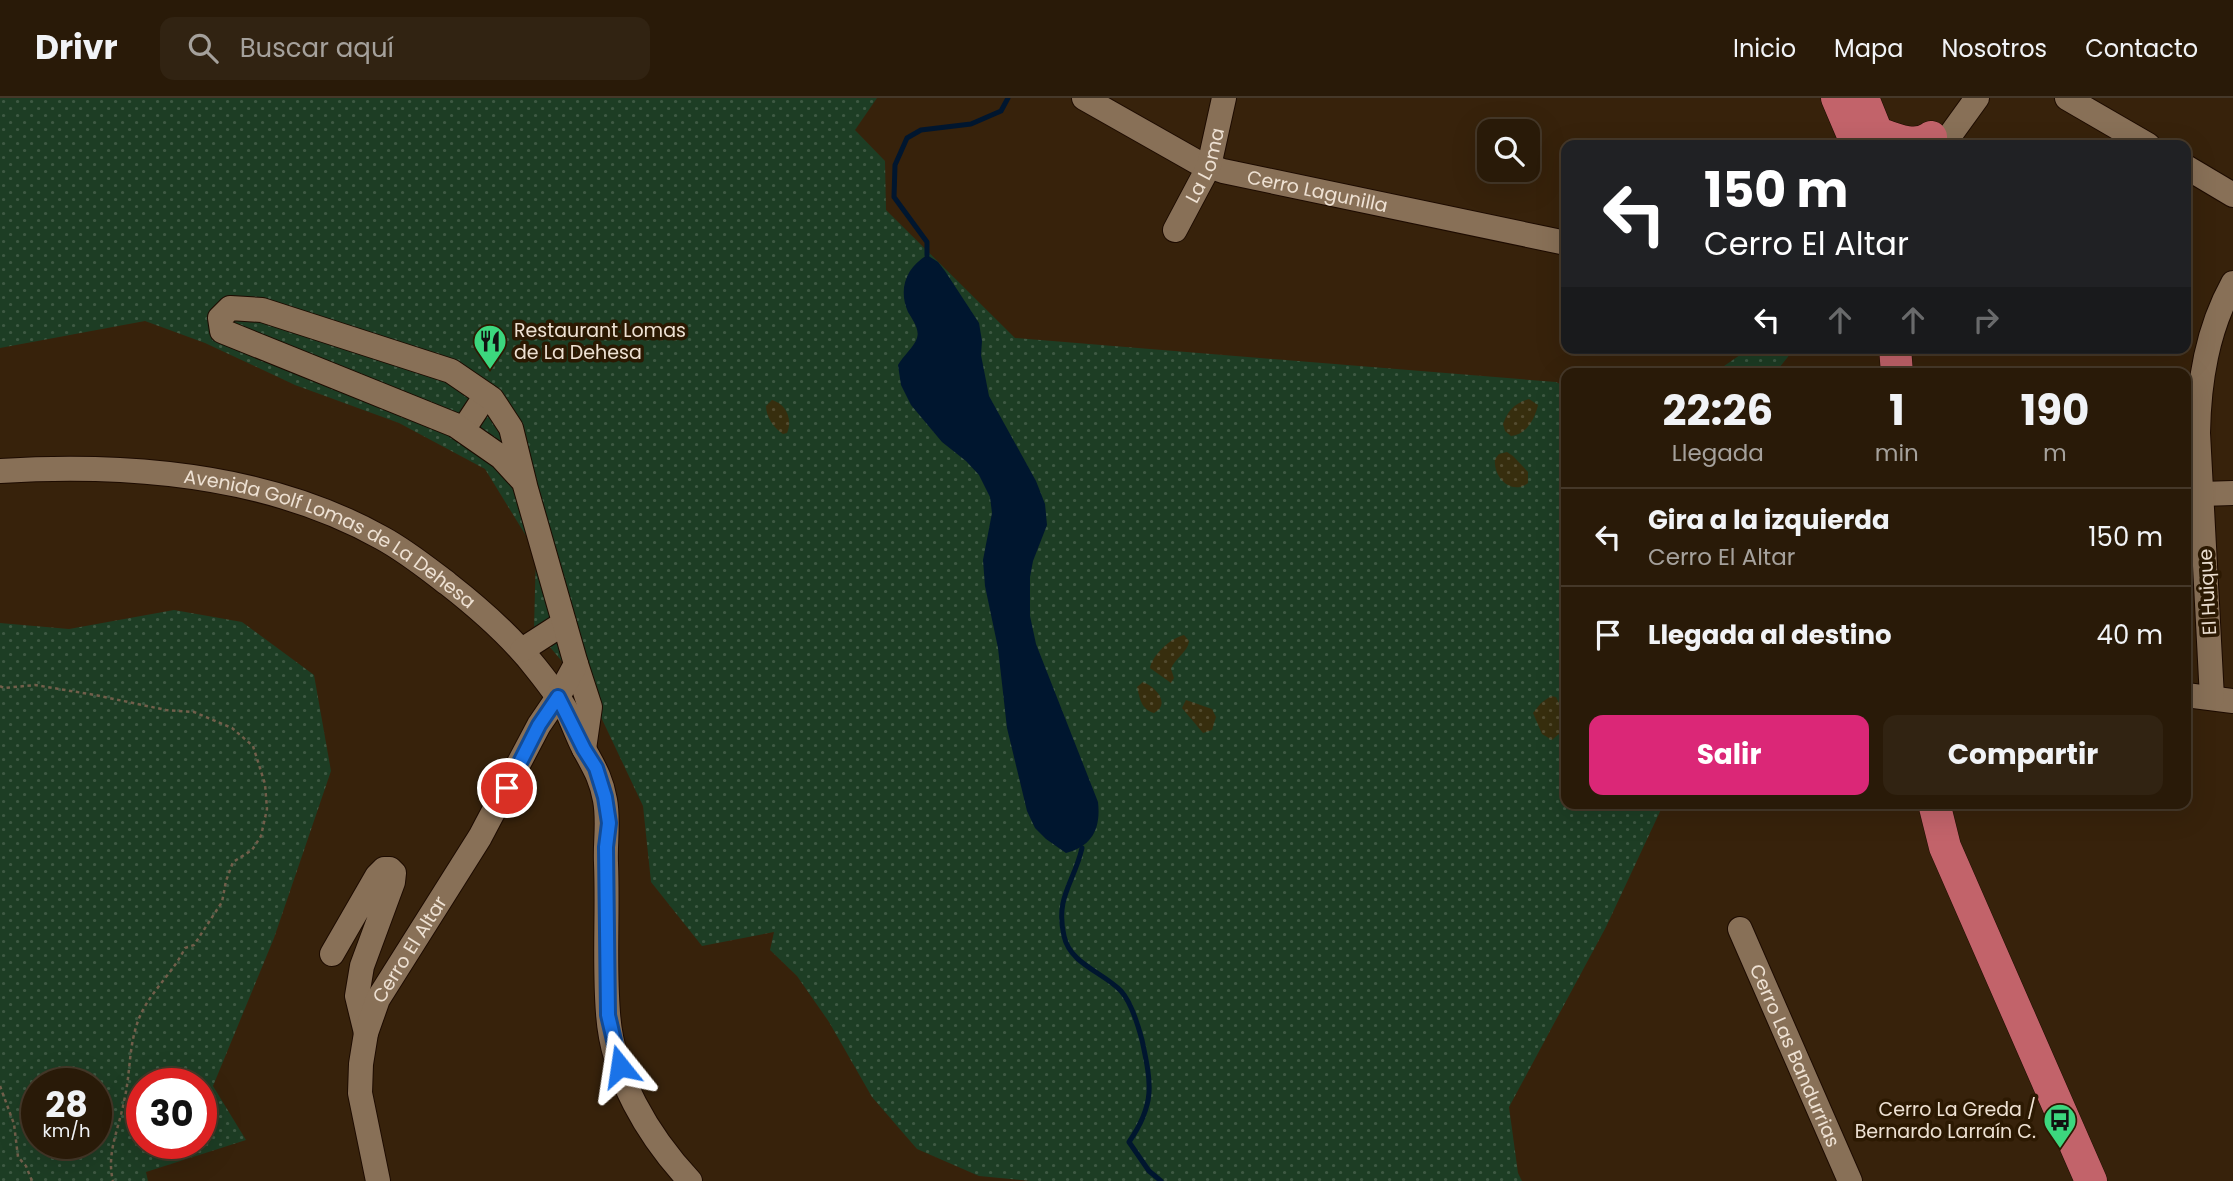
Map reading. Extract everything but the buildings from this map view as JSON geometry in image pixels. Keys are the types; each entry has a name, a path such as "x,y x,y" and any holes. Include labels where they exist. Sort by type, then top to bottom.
{"main road":[{"path":"1837,98 1871,140"},
{"path":"1863,98 1872,140"},
{"path":"1936,809 1945,847 2091,1181"}],"street":[{"name":"Cerro Lagunilla","path":"1084,98 1209,166 1253,178 1561,242"},
{"name":"La Loma","path":"1175,230 1209,166 1224,98"},
{"path":"1934,140 1958,98"},
{"path":"1935,140 1977,98"},
{"path":"2067,98 2139,140"},
{"path":"2191,170 2233,195"},
{"name":"El Huique","path":"2223,699 2201,494 2198,433 2201,383 2211,334 2233,283"},
{"path":"524,485 501,457 463,430 222,331 220,318 230,307 262,310 452,371 492,398 511,428 524,485 590,707 581,743 539,736 533,740"},
{"path":"463,430 486,395"},
{"name":"Avenida Golf Lomas de La Dehesa","path":"0,471 80,469 165,474 247,488 304,504 343,519 394,545 475,605 522,650 558,697 596,768 609,823 606,847 608,1015 613,1046 626,1086 650,1132 690,1181"},
{"path":"2201,494 2233,493"},
{"path":"522,650 564,623"},
{"name":"Cerro El Altar","path":"378,1181 360,1093 366,1033 378,999 462,867 539,725 576,664"},
{"path":"2191,696 2223,699"},
{"path":"332,954 377,876 384,869 390,869 394,873 393,882 362,966 357,996 366,1033"},
{"name":"Cerro Las Bandurrias","path":"1740,929 1850,1181"}],"path":[{"path":"0,685 4,688 35,685 166,710 194,712 232,729 253,746 265,784 267,809 261,836 252,850 233,862 222,902 194,944 185,948 176,967 141,1014 131,1041 124,1102 113,1140 110,1168 113,1181"},
{"path":"0,1086 14,1124 18,1157 26,1166 32,1181"}],"green space":[{"path":"0,98 877,98 855,130 885,161 886,210 1015,338 1561,384 1561,809 1661,809 1606,927 1509,1107 1518,1173 1522,1181 1031,1181 979,1176 917,1149 872,1097 829,1022 797,976 770,950 774,932 702,946 651,882 643,806 591,696 534,628 536,552 485,469 399,423 295,385 205,343 145,321 0,348"},
{"path":"1741,354 1790,354 1779,368 1721,368"},
{"path":"174,610 242,622 314,675 331,771 274,938 217,1076 217,1068 126,1068 126,1159 187,1159 146,1172 148,1181 0,1181 0,623 69,629"},
{"path":"217,1093 246,1140 217,1149"}],"sand":[{"path":"1529,399 1538,405 1535,416 1521,433 1511,436 1505,431 1505,419 1516,405"},
{"path":"772,400 781,405 789,417 787,433 780,432 769,418 766,406"},
{"path":"1507,452 1528,472 1528,483 1515,487 1504,483 1500,478 1495,459 1499,454"},
{"path":"1184,635 1189,641 1188,645 1171,669 1174,678 1171,683 1150,668 1163,648"},
{"path":"1143,682 1160,696 1161,705 1154,713 1146,709 1140,699 1137,687"},
{"path":"1551,696 1556,697 1561,707 1560,733 1552,740 1542,734 1533,713"},
{"path":"1186,700 1212,709 1216,717 1212,730 1203,733 1182,708"}],"water":[{"path":"927,255 945,271 979,323 981,355 989,396 1036,481 1045,504 1047,525 1033,561 1030,577 1030,616 1036,644 1098,802 1099,812 1093,835 1082,846 1066,853 1035,828 1027,811 1007,728 998,648 985,586 983,560 992,513 990,497 979,475 942,442 911,405 901,385 898,365 918,335 905,303 904,287 914,266"}],"waterway":[{"path":"927,255 927,242 894,197 895,165 907,138 921,130 971,124 1001,111 1008,98"},
{"path":"1082,848 1064,900 1064,936 1067,946 1080,961 1121,991 1134,1014 1145,1055 1149,1093 1144,1116 1129,1142 1149,1171 1161,1181"}],"place":[{"name":"Restaurant Lomas de La Dehesa","path":"490,371"},
{"name":"Cerro La Greda / Bernardo Larraín C.","path":"2060,1150"}],"route":[{"path":"507,788 539,725 558,697 596,768 605,797 609,823 606,847 608,1015 613,1046 620,1066"}]}
